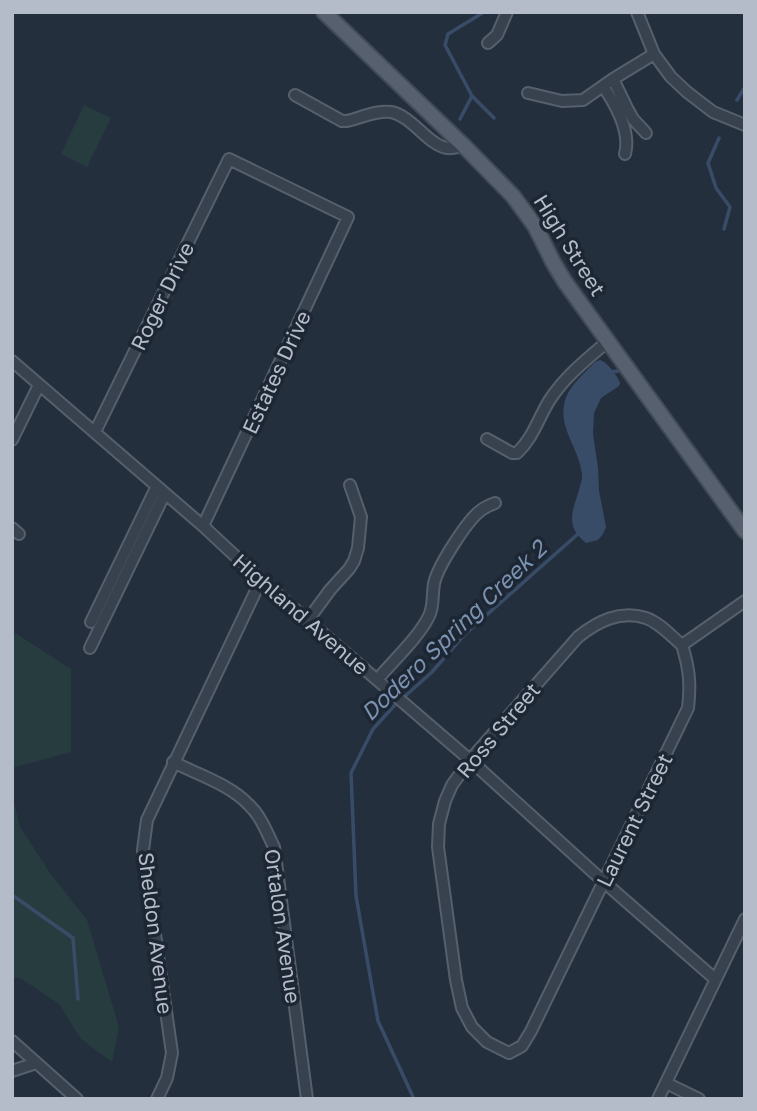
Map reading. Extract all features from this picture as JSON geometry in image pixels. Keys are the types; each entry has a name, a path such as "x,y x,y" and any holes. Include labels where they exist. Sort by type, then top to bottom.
{"main road":[{"name":"High Street","path":"324,12 499,180 524,210 565,282 745,531"}],"street":[{"path":"488,43 497,35 507,12"},
{"path":"637,12 654,54 671,77 713,112 745,125"},
{"path":"528,93 562,102 583,100 654,54"},
{"path":"613,79 633,119 646,132"},
{"path":"603,86 613,100 627,136 625,154"},
{"path":"295,96 342,121 389,111 408,120 441,146 449,149 464,146"},
{"name":"Roger Drive","path":"96,432 229,159 348,217"},
{"name":"Estates Drive","path":"203,526 348,217"},
{"path":"487,439 512,453 517,453 532,435 549,401 559,388 608,341"},
{"name":"Highland Avenue","path":"12,361 470,760 715,979"},
{"path":"12,440 39,385"},
{"path":"308,621 354,561 361,517 350,485"},
{"path":"91,622 161,490"},
{"path":"89,648 161,490"},
{"path":"377,680 423,627 432,606 436,576 450,550 474,517 495,503"},
{"name":"Sheldon Avenue","path":"157,1099 167,1078 172,1053 143,850 147,820 261,580"},
{"path":"682,645 745,601"},
{"name":"Ross Street","path":"509,1053 487,1042 472,1027 462,1008 438,847 439,824 445,801 452,785 470,760 578,636 593,625 612,617 647,618 682,645"},
{"name":"Laurent Street","path":"509,1053 522,1046 531,1031 688,708 689,670 682,645"},
{"name":"Ortalon Avenue","path":"173,762 236,793 258,817 274,847 307,1099"},
{"path":"658,1099 745,919"},
{"path":"12,1041 77,1099"},
{"path":"12,1071 36,1063"},
{"path":"666,1083 699,1099"}],"green space":[{"path":"84,105 111,118 87,167 61,154"},
{"path":"12,631 71,669 71,752 12,768"},
{"path":"12,795 20,827 50,873 87,920 119,1027 112,1062 81,1039 59,1004 22,979 12,977"}],"water":[{"path":"600,360 612,370 620,383 601,398 594,413 593,434 599,491 606,527 598,540 586,543 579,537 573,525 573,512 582,479 579,461 563,415 568,393 595,362"}],"waterway":[{"path":"460,119 472,96 445,45 448,34 484,12"},
{"path":"737,100 745,87"},
{"path":"472,96 494,118"},
{"path":"719,138 708,163 716,188 730,207 724,229"},
{"name":"Dodero Spring Creek 2","path":"609,372 618,371"},
{"name":"Dodero Spring Creek 2","path":"414,1099 378,1021 356,896 351,773 373,729 394,706 432,672 464,635 579,533"},
{"path":"12,895 73,938 78,999"}]}
